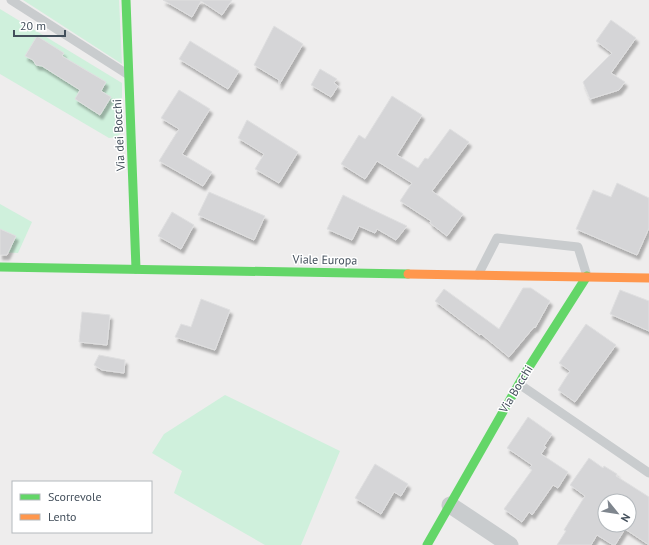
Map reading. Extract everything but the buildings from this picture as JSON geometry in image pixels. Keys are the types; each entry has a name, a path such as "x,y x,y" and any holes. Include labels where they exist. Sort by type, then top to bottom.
{"main road":[{"name":"Via dei Bocchi","path":"126,0 136,269"},
{"name":"Viale Europa","path":"0,267 649,278"},
{"name":"Via Bocchi","path":"427,545 519,384 565,308 587,276"}],"street":[{"path":"450,505 510,545"}],"lane":[{"path":"11,0 129,75"},
{"path":"478,275 497,238 578,247 587,276"},
{"path":"519,384 649,473"}],"green space":[{"path":"23,0 119,0 122,64"},
{"path":"0,9 122,83 122,132 117,137 109,138 0,74"},
{"path":"0,204 32,222 18,253 0,252"},
{"path":"225,395 340,451 301,545 265,545 174,493 182,471 152,453 164,434"}],"traffic: fast":[{"path":"126,0 136,269"},
{"path":"0,267 408,274"},
{"path":"427,545 524,375 587,276"}],"traffic: slow":[{"path":"408,274 649,278"}]}
